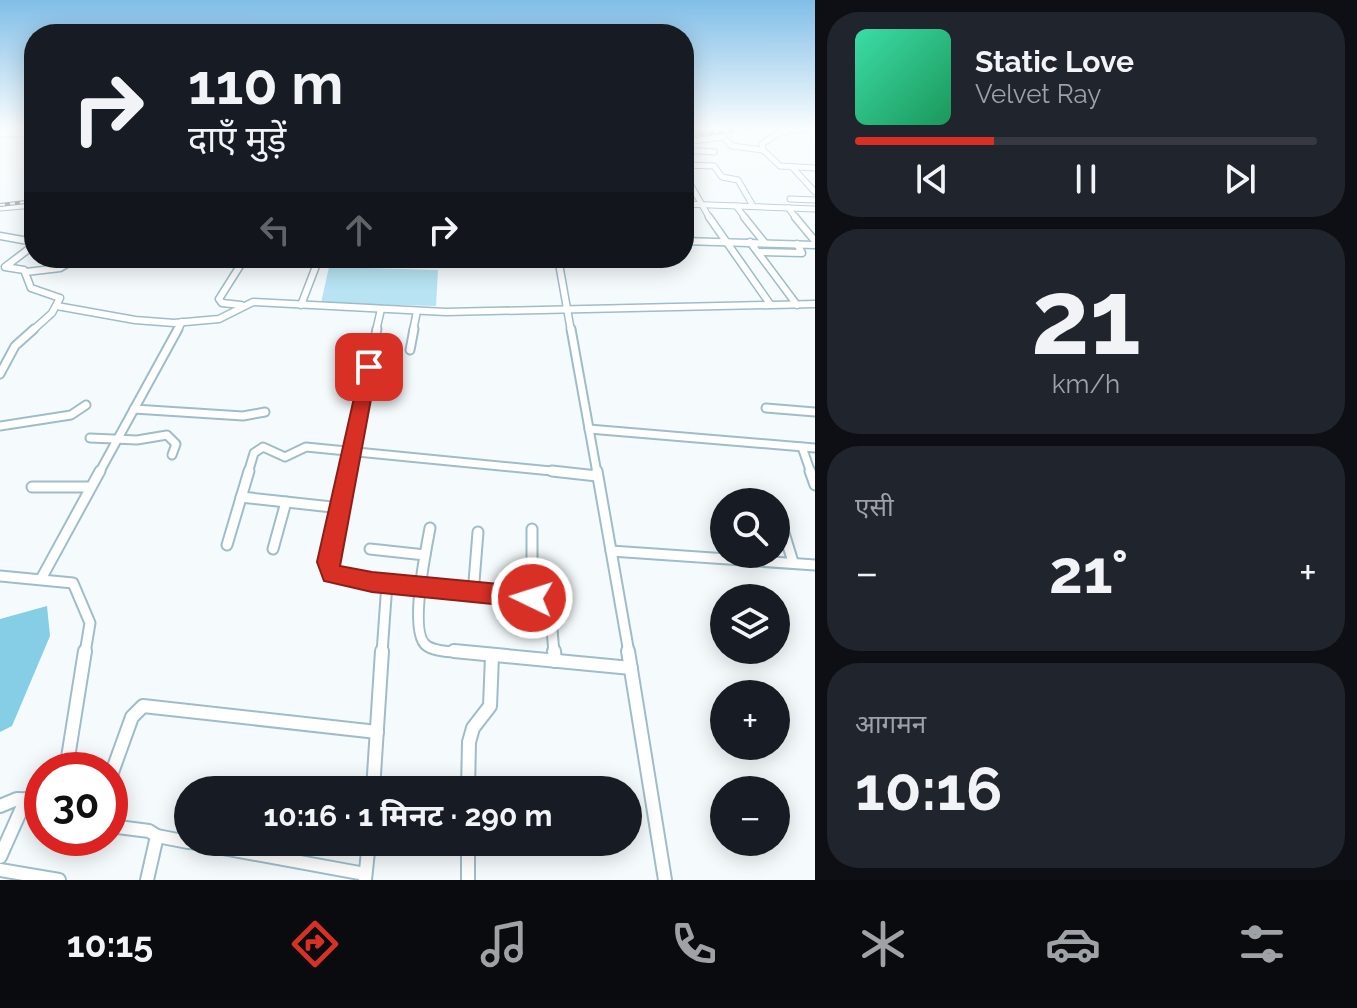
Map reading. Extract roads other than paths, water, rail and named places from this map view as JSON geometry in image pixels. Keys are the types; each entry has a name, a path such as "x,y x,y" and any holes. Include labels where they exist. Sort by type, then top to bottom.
{"street":[{"path":"716,169 722,177 738,180 753,206"},
{"path":"794,169 815,192"},
{"path":"694,193 770,304"},
{"path":"790,199 815,200"},
{"path":"694,204 815,209"},
{"path":"0,208 24,206"},
{"path":"736,206 764,242"},
{"path":"788,208 815,243"},
{"path":"0,236 24,241"},
{"path":"694,241 815,243"},
{"path":"750,242 797,305"},
{"path":"758,252 802,253 797,244"},
{"path":"3,269 24,251"},
{"path":"3,269 26,272 60,268"},
{"path":"239,268 219,299 222,303 417,311 815,304"},
{"path":"301,305 315,268"},
{"path":"560,268 611,551 665,880"},
{"path":"0,374 3,362 15,346 57,306 59,296 31,288 26,272"},
{"path":"57,306 130,319 182,322 229,316 241,305"},
{"path":"381,309 329,568 338,577 532,598 548,607 555,661"},
{"path":"410,350 417,311"},
{"path":"41,579 182,322"},
{"path":"0,426 71,415 86,405"},
{"path":"766,408 815,412"},
{"path":"134,409 249,417 265,412"},
{"path":"589,429 815,448"},
{"path":"90,438 167,435 176,444 172,455"},
{"path":"227,545 257,450 268,448 285,457 306,447 597,476"},
{"path":"802,447 815,485"},
{"path":"32,487 91,487"},
{"path":"241,497 341,508"},
{"path":"273,549 286,502"},
{"path":"430,528 420,587 419,637 424,645 433,649 492,656 631,668"},
{"path":"532,529 532,598"},
{"path":"473,594 478,532"},
{"path":"370,549 425,555"},
{"path":"611,551 815,565"},
{"path":"790,552 793,562"},
{"path":"0,576 73,583 90,623 69,752"},
{"path":"374,776 387,583"},
{"path":"468,776 469,742 473,728 490,706 492,656"},
{"path":"119,752 132,717 143,706 377,732"},
{"path":"0,806 24,800"},
{"path":"0,857 24,803"},
{"path":"128,828 174,839"},
{"path":"147,880 157,836"},
{"path":"259,856 365,877 367,856"},
{"path":"468,856 468,880"},
{"path":"4,874 59,880"}],"railway":[{"path":"0,205 24,202"}]}
